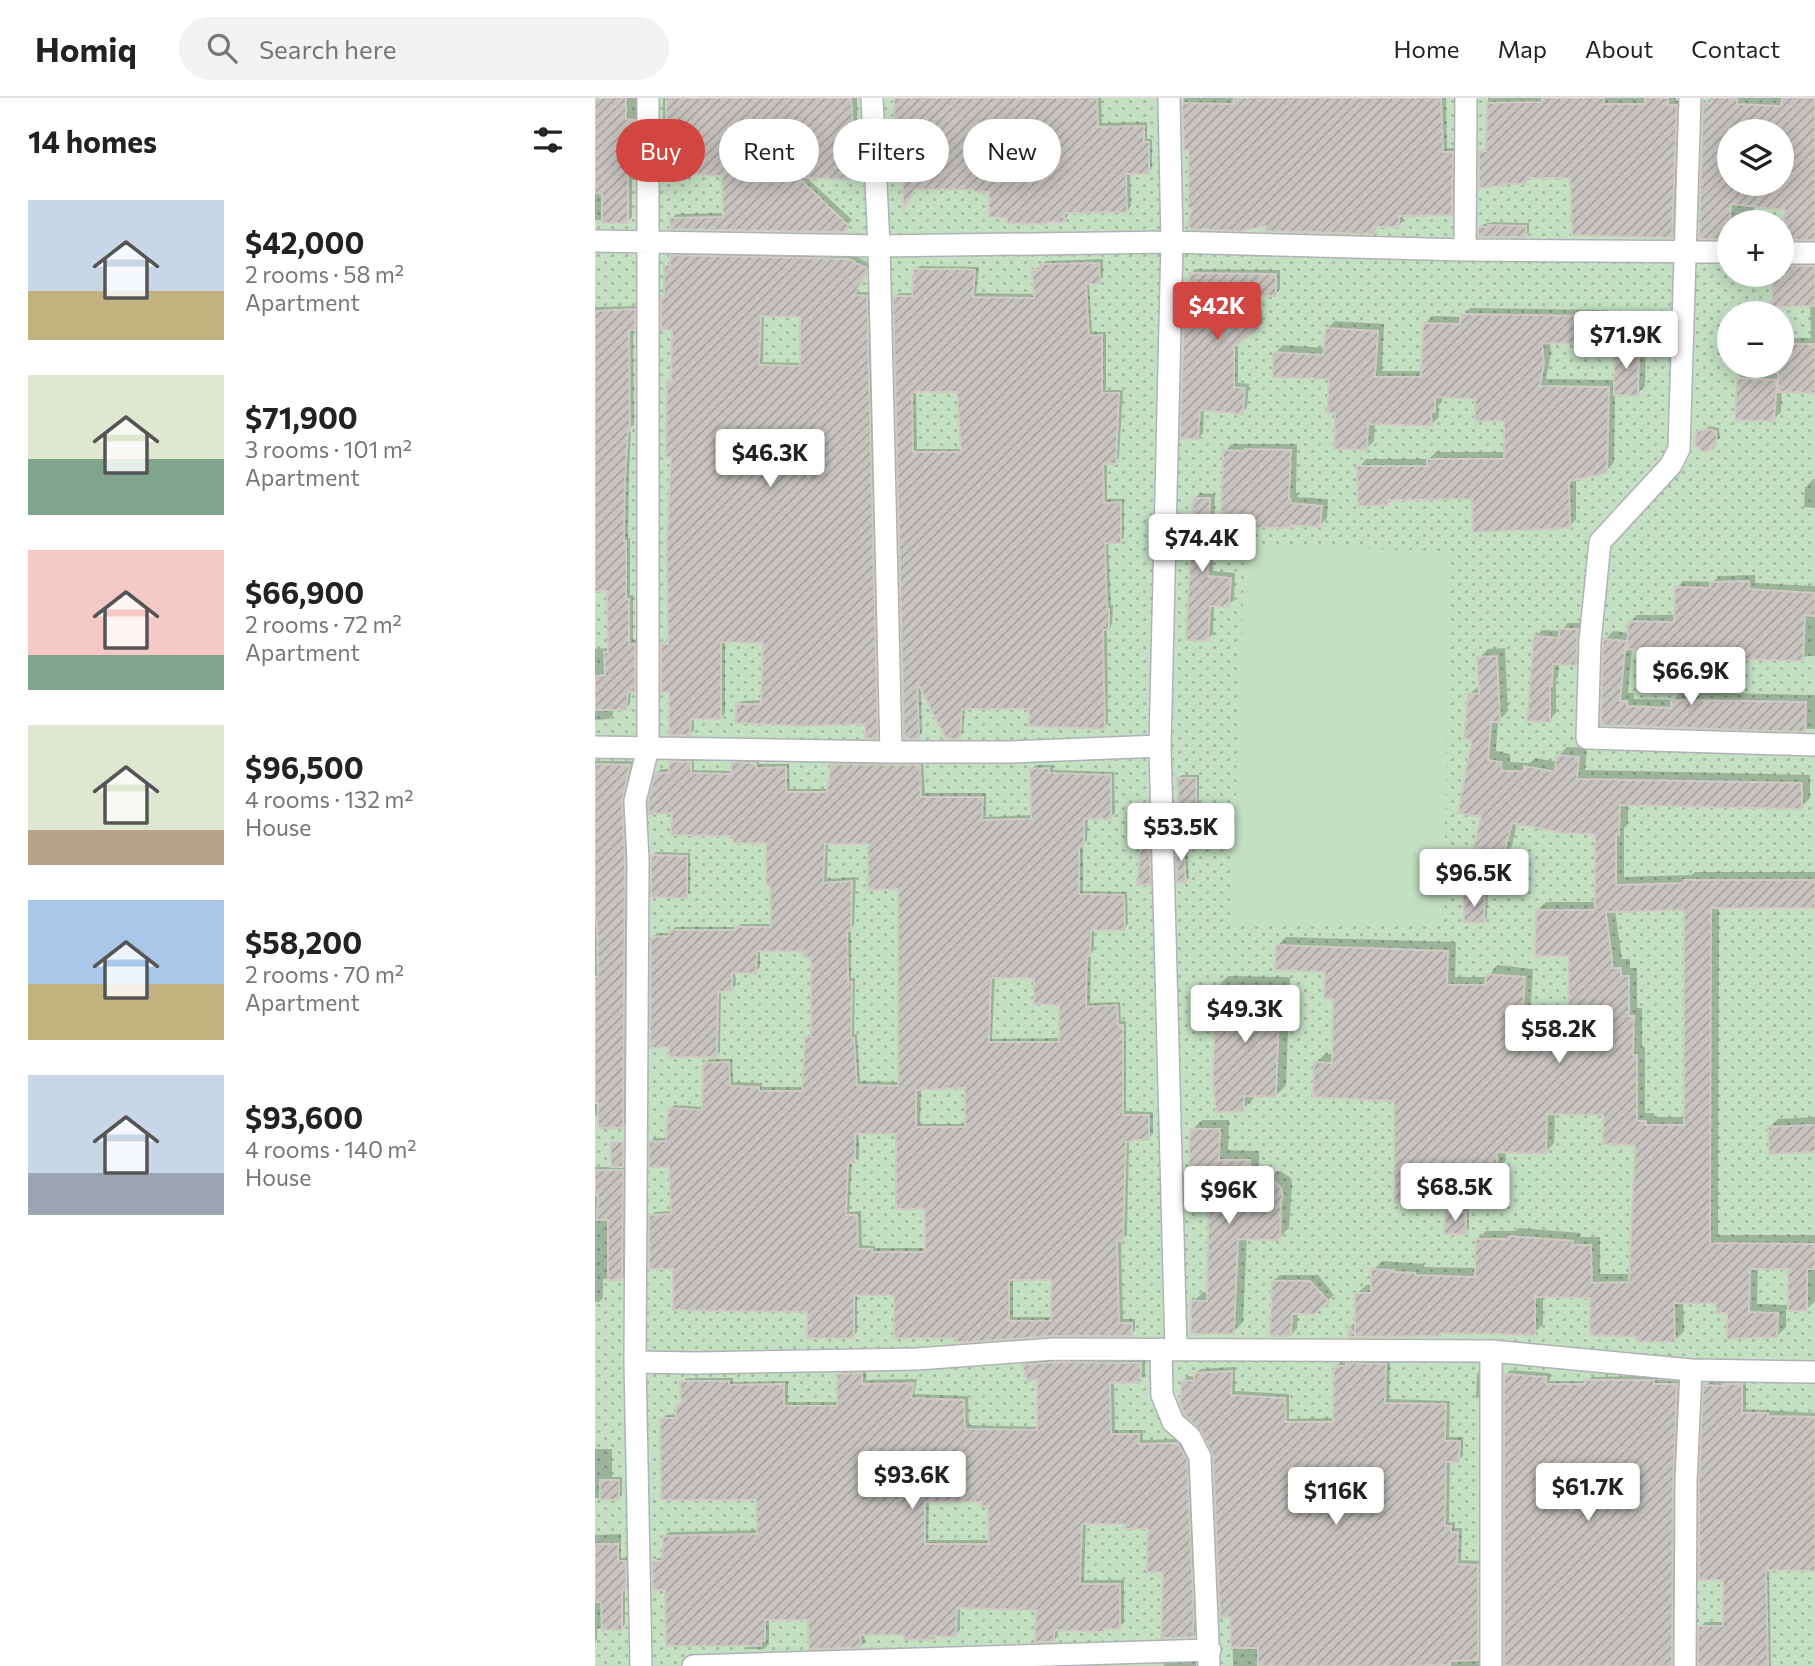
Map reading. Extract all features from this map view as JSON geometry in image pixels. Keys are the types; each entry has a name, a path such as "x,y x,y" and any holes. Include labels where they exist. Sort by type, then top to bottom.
{"street":[{"path":"641,1666 635,1362 638,860 635,801 648,748 647,98"},
{"path":"873,98 891,752"},
{"path":"693,1666 1209,1658 1200,1457 1190,1437 1173,1422 1162,1395 1169,1349 1160,746 1172,242 1169,98"},
{"path":"1465,250 1466,98"},
{"path":"1690,98 1679,449 1671,465 1600,542 1590,641 1587,738 1815,745"},
{"path":"595,241 879,246 1172,242 1465,250 1717,252"},
{"path":"1794,253 1815,253"},
{"path":"595,747 1011,752 1160,746"},
{"path":"635,1362 903,1360 1054,1349 1491,1351 1691,1370 1815,1372"},
{"path":"1491,1351 1491,1666"},
{"path":"1685,1666 1686,1482 1691,1370"}],"green space":[{"path":"595,98 1815,98 1815,1666 595,1666"},
{"path":"1245,546 1449,551 1444,924 1231,924"}],"building":[{"path":"595,98 626,98 626,119 616,119 616,182 628,182 628,223 602,223 602,194 595,193"},
{"path":"666,98 851,98 853,119 833,119 833,179 819,178 819,119 719,119 719,176 705,175 705,119 666,119"},
{"path":"894,98 1097,98 1098,127 1144,126 1144,142 1149,142 1149,174 1126,174 1127,212 1064,213 1064,222 1007,223 1007,218 989,217 989,192 974,190 915,189 903,210 903,182 949,182 949,119 894,119"},
{"path":"1234,98 1441,98 1443,152 1453,152 1452,215 1399,216 1399,227 1374,227 1374,234 1266,231 1266,226 1240,231 1192,229 1187,226 1192,208 1188,208 1189,150 1184,150 1182,103 1233,104"},
{"path":"1542,98 1604,98 1604,104 1645,104 1645,98 1668,98 1668,105 1677,105 1672,238 1572,235 1570,178 1526,178 1526,184 1504,183 1479,188 1479,151 1486,151 1487,103 1542,102"},
{"path":"1712,98 1737,98 1737,104 1781,106 1782,98 1815,98 1815,240 1794,240 1794,210 1731,204 1731,210 1717,210 1717,239 1699,239 1703,103 1711,103"},
{"path":"722,182 803,182 849,226 843,232 670,229 670,218 723,217"},
{"path":"1526,226 1526,237 1478,237 1478,227"},
{"path":"670,255 849,259 866,268 867,273 854,295 867,296 878,739 865,738 865,724 802,726 736,723 736,704 761,704 763,643 721,642 721,719 691,719 690,735 669,735 669,692 661,692 661,644 668,644 667,543 671,457 666,457 667,382 671,382 672,330 661,330 661,296 664,296 664,265 670,265","holes":["761,316 800,317 800,366 759,365"]},
{"path":"1099,263 1100,284 1086,284 1089,336 1102,335 1102,393 1119,393 1116,464 1103,464 1104,503 1121,502 1121,543 1105,543 1109,630 1103,630 1105,729 1029,726 1029,709 962,709 960,739 946,739 917,682 919,739 904,739 893,296 912,296 914,269 959,269 975,270 973,297 1034,298 1032,270 1040,270 1040,264","holes":["912,392 957,392 961,452 913,452"]},
{"path":"1794,266 1815,266 1815,306 1794,306 1794,301 1771,301 1772,287 1794,287"},
{"path":"1189,273 1276,274 1276,296 1255,295 1259,329 1234,347 1234,387 1245,388 1243,414 1200,410 1198,439 1180,439 1185,293 1192,298"},
{"path":"635,309 635,330 629,330 630,431 625,480 624,541 626,599 629,599 629,644 635,644 635,692 628,692 626,710 595,710 595,676 605,675 604,652 608,652 607,591 595,591 595,311"},
{"path":"1460,314 1598,316 1598,344 1542,343 1544,363 1540,386 1609,387 1607,473 1569,481 1570,528 1473,532 1472,499 1388,500 1388,505 1358,506 1357,466 1427,466 1427,459 1504,459 1504,421 1475,421 1475,399 1435,397 1435,412 1431,412 1432,426 1368,424 1367,450 1334,449 1335,413 1327,413 1329,379 1273,377 1273,352 1323,355 1326,328 1378,331 1375,377 1421,377 1423,323 1460,324"},
{"path":"1794,344 1815,344 1815,393 1778,392 1778,378 1794,378"},
{"path":"1614,346 1639,348 1638,396 1614,395"},
{"path":"1737,378 1777,380 1774,421 1735,420"},
{"path":"1698,431 1716,431 1717,442 1714,449 1703,452 1695,445 1694,438"},
{"path":"1223,450 1291,450 1289,499 1291,503 1322,506 1320,527 1221,527"},
{"path":"1193,498 1210,498 1208,576 1231,578 1229,607 1210,606 1208,641 1186,640 1191,543 1180,543 1181,521 1192,521"},
{"path":"1749,581 1749,589 1815,593 1815,616 1805,615 1803,661 1742,659 1742,655 1627,649 1628,621 1674,622 1675,587 1710,588 1710,582"},
{"path":"1559,629 1578,629 1576,666 1553,664 1550,722 1527,721 1534,636 1559,638"},
{"path":"1603,639 1626,641 1620,701 1627,701 1627,706 1671,708 1671,700 1806,702 1805,732 1601,725"},
{"path":"1497,656 1500,722 1491,722 1488,760 1501,762 1502,771 1524,771 1524,766 1555,772 1556,755 1579,757 1577,779 1802,783 1802,809 1620,805 1619,835 1616,835 1616,885 1684,883 1684,880 1815,880 1815,908 1711,908 1710,1243 1815,1244 1815,1269 1807,1269 1807,1311 1788,1311 1788,1269 1750,1269 1749,1312 1778,1313 1777,1337 1727,1339 1727,1313 1716,1313 1716,1303 1674,1303 1675,1342 1637,1342 1636,1337 1590,1335 1590,1298 1535,1297 1535,1335 1440,1333 1440,1336 1348,1337 1348,1326 1355,1334 1355,1293 1371,1293 1371,1269 1394,1270 1415,1275 1475,1277 1476,1239 1508,1239 1509,1236 1591,1245 1592,1283 1629,1282 1635,1145 1603,1144 1603,1115 1547,1114 1546,1154 1497,1152 1497,1171 1460,1171 1460,1205 1394,1203 1394,1101 1313,1097 1314,1062 1332,1063 1333,999 1324,998 1325,972 1275,970 1276,945 1448,951 1447,985 1485,985 1486,974 1525,977 1522,1029 1568,1029 1569,956 1535,956 1536,910 1595,910 1595,834 1564,833 1512,823 1503,857 1492,855 1492,891 1473,891 1473,850 1481,817 1458,813 1472,739 1464,739 1468,693 1479,694 1477,657","holes":["1684,910 1684,1125 1646,1125 1646,1121 1637,1121 1637,1055 1633,1055 1634,1016 1629,1016 1629,976 1621,976 1621,968 1613,968 1606,912"]},
{"path":"669,761 691,762 691,773 731,774 732,762 756,763 756,768 786,767 786,792 827,792 831,764 920,765 921,797 983,797 982,820 1031,819 1030,769 1049,768 1049,773 1111,775 1111,819 1084,819 1084,846 1079,847 1079,894 1124,895 1125,930 1091,930 1090,956 1087,956 1086,1007 1117,1005 1118,1025 1123,1025 1123,1115 1149,1115 1149,1140 1126,1142 1123,1241 1117,1241 1119,1323 1132,1323 1132,1336 1053,1336 973,1342 956,1342 956,1338 894,1338 894,1295 854,1295 854,1338 807,1338 807,1312 673,1310 673,1269 649,1269 649,1215 671,1214 669,1167 649,1167 649,1142 666,1141 668,1108 702,1110 703,1063 729,1062 730,1086 759,1087 759,1091 802,1091 805,1037 811,1037 811,958 803,957 804,951 757,951 756,973 732,973 732,991 718,992 717,1057 669,1057 669,1047 650,1048 651,937 669,936 669,930 771,927 770,886 766,886 766,843 733,843 733,836 671,835 672,813 649,814 648,802 655,773 669,773","holes":["825,844 868,844 868,890 898,889 898,1086 857,1085 854,1038 851,1038 852,982 848,982 847,930 851,931 852,881 823,883","991,978 1034,978 1034,1004 1059,1005 1059,1042 989,1042","965,1088 965,1127 916,1127 916,1090","855,1134 896,1134 896,1209 925,1209 925,1252 872,1252 872,1249 858,1249 857,1215 846,1215 848,1163 855,1163","1009,1280 1051,1280 1051,1321 1009,1321"]},
{"path":"595,764 630,765 622,801 625,860 623,1128 598,1128 598,1103 595,1103 595,977 598,977 595,924"},
{"path":"1177,778 1196,778 1196,837 1181,837"},
{"path":"1141,838 1149,838 1151,884 1137,885"},
{"path":"1176,840 1183,841 1186,883 1177,883"},
{"path":"651,855 687,856 687,898 651,897"},
{"path":"1485,895 1484,923 1464,922 1463,896"},
{"path":"1215,986 1280,987 1276,1097 1244,1096 1244,1111 1216,1112 1213,1082"},
{"path":"1815,1125 1815,1152 1769,1154 1768,1127"},
{"path":"1190,1129 1220,1129 1219,1160 1250,1160 1250,1185 1269,1180 1276,1182 1283,1195 1280,1240 1238,1239 1234,1334 1191,1334 1191,1301 1207,1301 1209,1176 1189,1176"},
{"path":"611,1142 623,1142 623,1167 611,1167"},
{"path":"595,1170 623,1170 622,1280 608,1280 608,1220 597,1220"},
{"path":"1445,1212 1466,1212 1466,1234 1444,1234"},
{"path":"1272,1281 1310,1281 1329,1302 1314,1314 1292,1314 1291,1336 1270,1336"},
{"path":"1054,1362 1141,1363 1141,1382 1110,1383 1111,1434 1139,1434 1139,1444 1177,1443 1187,1460 1194,1618 1192,1637 1161,1638 1163,1572 1147,1572 1148,1529 1125,1529 1125,1524 1082,1524 1080,1584 1120,1584 1120,1629 1103,1629 1103,1632 1057,1630 1054,1632 1054,1642 1035,1642 1036,1610 957,1608 956,1637 935,1636 935,1640 904,1639 904,1635 860,1635 861,1648 809,1649 808,1620 765,1620 765,1641 761,1641 761,1646 666,1646 665,1590 653,1590 652,1561 662,1561 663,1536 757,1534 756,1500 661,1500 660,1418 676,1418 676,1404 681,1404 680,1381 729,1381 729,1385 784,1384 784,1406 837,1406 837,1374 862,1373 862,1384 914,1383 911,1398 964,1400 965,1429 1037,1430 1037,1379 1028,1382 1022,1365","holes":["925,1502 982,1502 982,1506 988,1506 989,1544 925,1544"]},
{"path":"1346,1363 1386,1364 1385,1403 1446,1404 1445,1441 1460,1441 1459,1462 1446,1462 1445,1526 1451,1526 1451,1532 1458,1532 1457,1564 1478,1565 1478,1660 1450,1661 1450,1665 1258,1666 1258,1648 1231,1648 1230,1617 1220,1618 1213,1456 1201,1431 1184,1414 1180,1404 1182,1380 1194,1381 1194,1373 1232,1371 1231,1395 1285,1398 1286,1422 1333,1422 1334,1366 1346,1366"},
{"path":"1504,1374 1546,1377 1546,1384 1585,1384 1585,1380 1654,1380 1654,1384 1677,1384 1673,1482 1672,1666 1504,1666"},
{"path":"1742,1384 1742,1413 1815,1417 1815,1571 1766,1570 1768,1666 1698,1666 1698,1626 1723,1626 1723,1580 1699,1580 1699,1482 1703,1385"},
{"path":"600,1480 619,1480 619,1500 600,1500"},
{"path":"595,1544 618,1544 618,1561 626,1561 626,1590 622,1590 622,1630 602,1630 601,1602 595,1602"}]}
